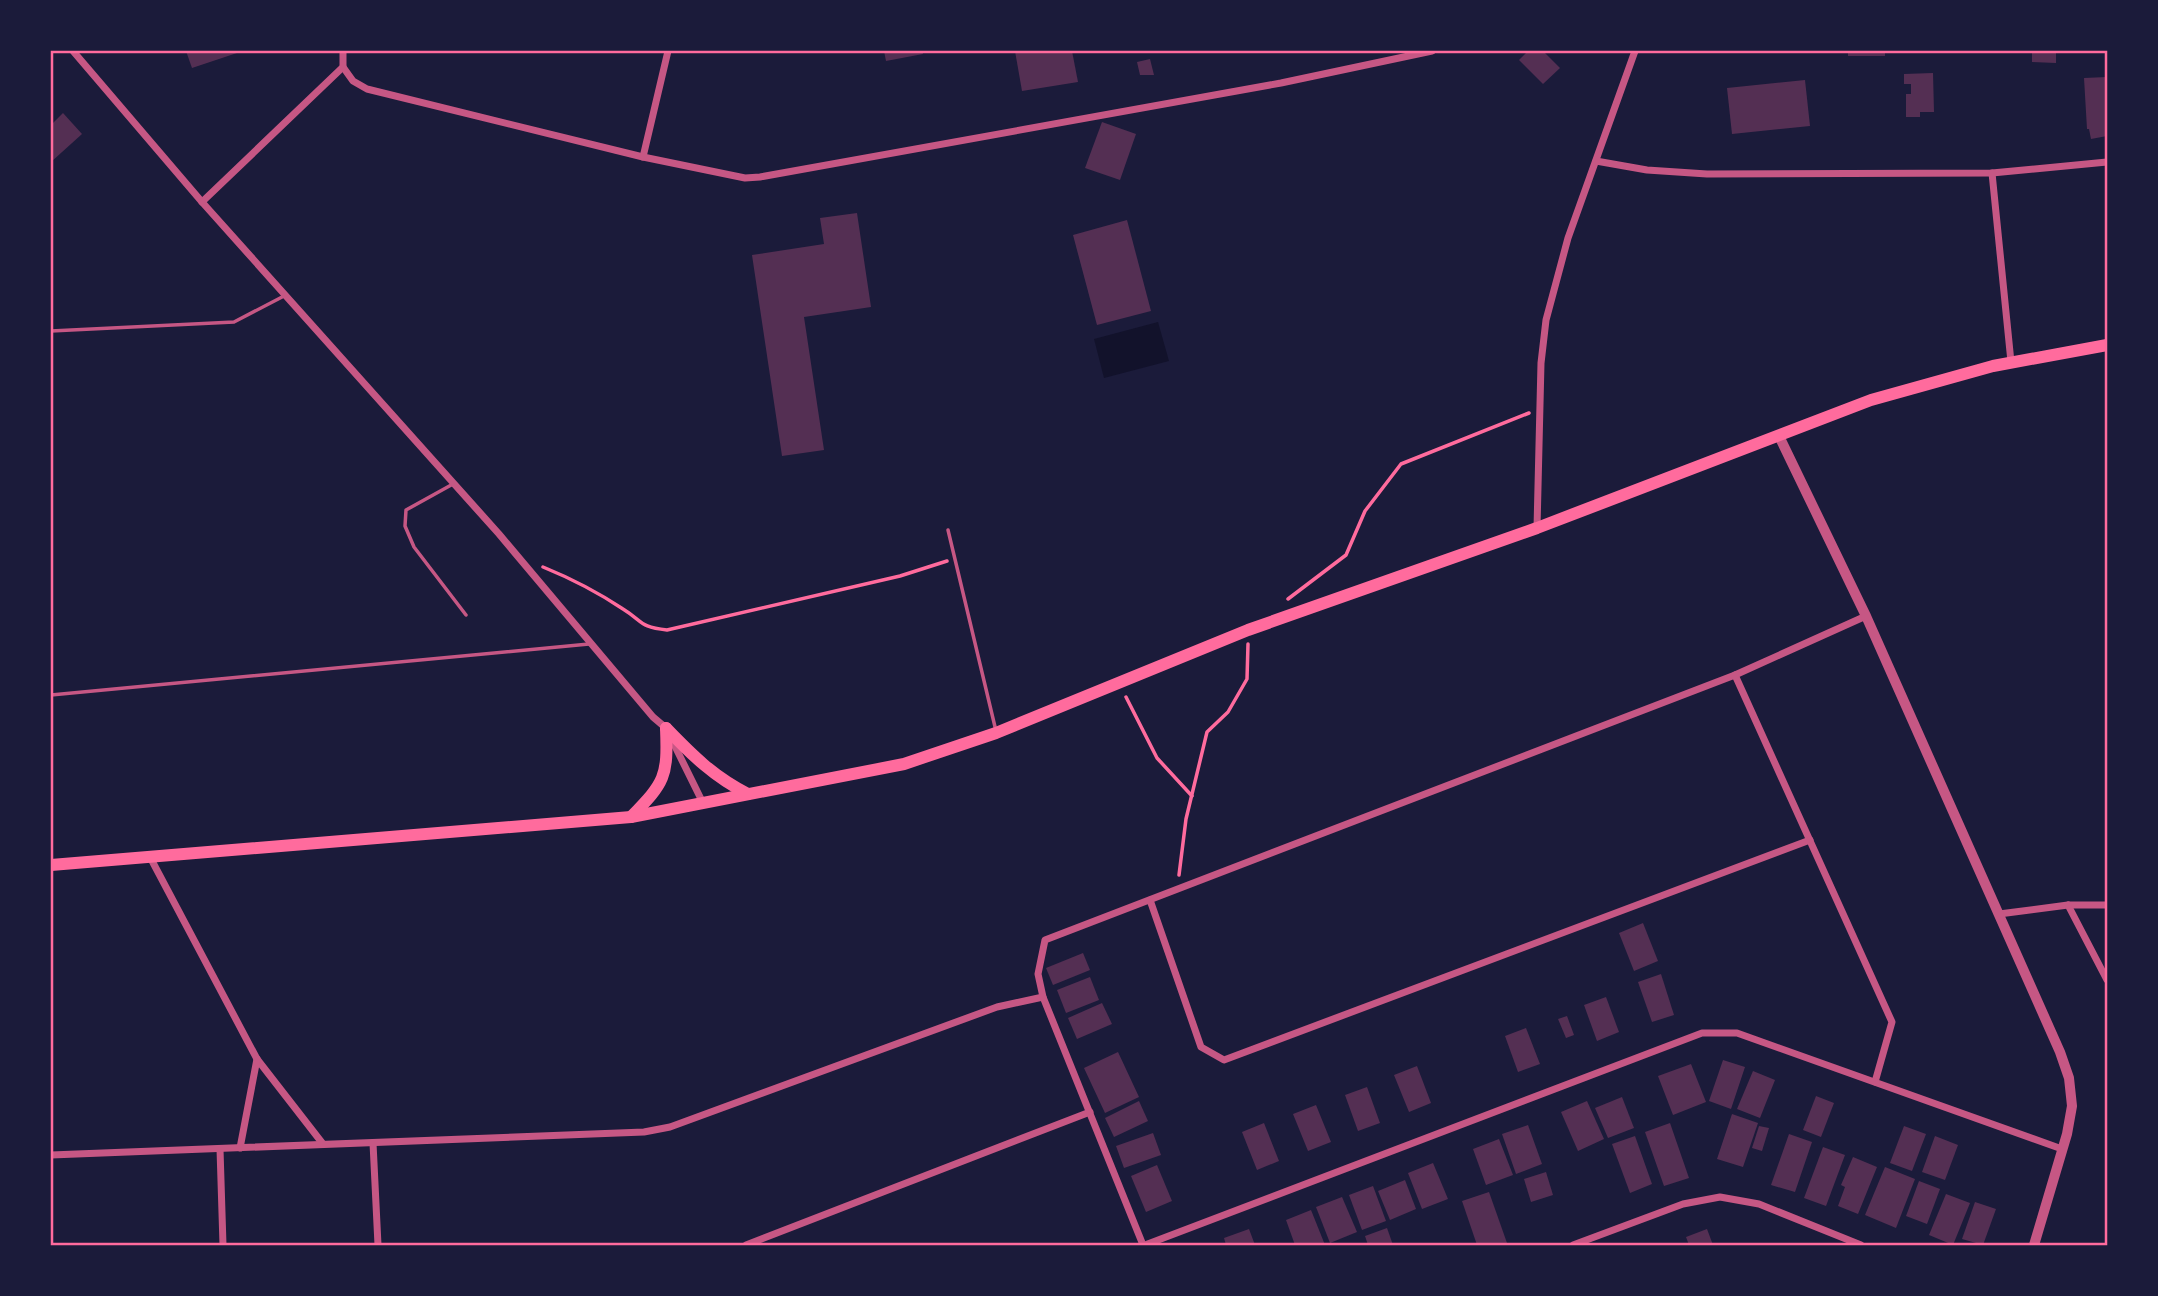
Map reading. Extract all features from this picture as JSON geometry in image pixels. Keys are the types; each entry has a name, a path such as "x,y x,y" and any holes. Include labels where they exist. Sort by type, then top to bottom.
{"main road":[{"path":"51,865 631,817 904,764 996,733 1248,630 1537,528 1871,400 1993,366 2107,345"},
{"path":"666,729 702,764 725,782 748,794"},
{"path":"631,817 652,796 664,774 667,761 666,729"}],"street":[{"path":"73,51 202,202 518,557 666,729 703,803"},
{"path":"343,51 343,67 353,81 367,89 643,157 745,178 1281,83 1432,51"},
{"path":"643,157 668,51"},
{"path":"1537,528 1541,363 1546,320 1568,237 1635,51"},
{"path":"202,202 343,67"},
{"path":"1596,161 1647,170 1707,174 1992,173 2107,162"},
{"path":"1992,173 2011,362"},
{"path":"1779,436 1866,616 2060,1052 2069,1078 2072,1106 2063,1149 2034,1245"},
{"path":"1866,616 1735,675 1045,940 1038,974 1044,997 1144,1245 1702,1033 1737,1033 2063,1149"},
{"path":"1735,675 1892,1022 1875,1082"},
{"path":"1150,900 1201,1048 1224,1060 1810,840"},
{"path":"150,857 257,1059 323,1144"},
{"path":"1999,914 2068,905 2107,905"},
{"path":"2068,905 2107,981"},
{"path":"51,1155 644,1132 670,1127 998,1007 1044,997"},
{"path":"240,1147 257,1059"},
{"path":"746,1245 1090,1112"},
{"path":"373,1143 378,1245"},
{"path":"220,1149 223,1245"},
{"path":"1573,1245 1683,1204 1720,1197 1759,1204 1861,1245"}],"lane":[{"path":"51,331 234,322 286,295"},
{"path":"453,484 406,510 405,526 414,547 466,615"},
{"path":"948,530 996,733"},
{"path":"51,695 591,644"}],"path":[{"path":"1288,599 1346,555 1364,511 1401,464 1541,408"},
{"path":"518,557 558,573 624,609 647,628 667,630 900,576 954,559"},
{"path":"1178,889 1186,819 1207,732 1228,712 1247,679 1248,630"},
{"path":"1119,683 1157,758 1192,796"}],"shaded area":[{"path":"1158,322 1169,361 1104,378 1094,339"}],"building":[{"path":"186,51 243,51 192,68"},
{"path":"884,51 922,51 923,54 886,61"},
{"path":"1015,51 1072,51 1078,82 1022,91"},
{"path":"1528,51 1543,51 1560,68 1543,84 1519,60"},
{"path":"1848,51 1885,51 1885,56 1848,56"},
{"path":"2032,51 2056,51 2056,63 2032,62"},
{"path":"1150,59 1154,75 1140,75 1137,62"},
{"path":"1933,73 1934,112 1920,112 1920,117 1906,117 1906,94 1911,94 1911,84 1904,84 1904,74"},
{"path":"2107,77 2107,136 2091,139 2087,129 2084,78"},
{"path":"1805,80 1810,126 1732,134 1727,88"},
{"path":"63,113 82,134 51,162 51,125"},
{"path":"1102,122 1136,134 1120,180 1085,168"},
{"path":"857,213 871,307 804,317 824,450 782,456 752,255 824,244 820,218"},
{"path":"1127,220 1151,311 1097,325 1073,235"},
{"path":"1643,923 1658,961 1634,971 1619,933"},
{"path":"1083,953 1090,970 1053,985 1046,968"},
{"path":"1661,974 1674,1015 1652,1022 1638,982"},
{"path":"1090,977 1099,1000 1066,1013 1057,990"},
{"path":"1606,997 1619,1032 1597,1041 1584,1005"},
{"path":"1102,1003 1112,1024 1077,1039 1068,1018"},
{"path":"1567,1016 1574,1035 1566,1038 1558,1019"},
{"path":"1526,1028 1540,1064 1518,1072 1505,1036"},
{"path":"1118,1052 1139,1097 1105,1113 1084,1068"},
{"path":"1723,1060 1745,1067 1731,1109 1709,1101"},
{"path":"1691,1064 1706,1102 1673,1115 1658,1076"},
{"path":"1417,1066 1431,1103 1409,1112 1394,1075"},
{"path":"1753,1071 1775,1080 1760,1118 1737,1109"},
{"path":"1367,1087 1380,1123 1358,1131 1345,1095"},
{"path":"1816,1096 1834,1103 1821,1137 1803,1130"},
{"path":"1622,1097 1634,1128 1608,1138 1595,1108"},
{"path":"1139,1101 1148,1121 1114,1137 1105,1118"},
{"path":"1587,1101 1604,1139 1578,1151 1561,1112"},
{"path":"1316,1105 1331,1142 1308,1151 1293,1114"},
{"path":"1732,1114 1758,1123 1743,1167 1717,1159"},
{"path":"1264,1123 1279,1161 1257,1170 1242,1132"},
{"path":"1670,1123 1689,1178 1664,1186 1645,1132"},
{"path":"1528,1125 1542,1164 1516,1174 1502,1134"},
{"path":"1759,1126 1769,1128 1762,1151 1752,1148"},
{"path":"1904,1126 1926,1134 1912,1171 1890,1163"},
{"path":"1153,1133 1161,1155 1124,1168 1116,1146"},
{"path":"1789,1134 1812,1142 1795,1192 1771,1185"},
{"path":"1635,1136 1652,1184 1630,1193 1612,1144"},
{"path":"1935,1136 1958,1145 1945,1180 1922,1172"},
{"path":"1499,1139 1513,1175 1486,1185 1473,1149"},
{"path":"1823,1147 1845,1155 1826,1206 1804,1198"},
{"path":"1853,1157 1877,1167 1858,1214 1838,1206 1845,1187 1841,1185"},
{"path":"1433,1163 1448,1199 1422,1209 1408,1173"},
{"path":"1157,1165 1172,1201 1146,1212 1131,1176"},
{"path":"1885,1167 1915,1179 1896,1228 1865,1215"},
{"path":"1546,1172 1553,1195 1531,1202 1524,1179"},
{"path":"1405,1180 1416,1209 1390,1220 1378,1191"},
{"path":"1919,1181 1940,1189 1927,1224 1906,1216"},
{"path":"1373,1186 1386,1221 1362,1230 1349,1195"},
{"path":"1489,1192 1507,1243 1477,1245 1462,1201"},
{"path":"1946,1194 1970,1203 1953,1245 1929,1235"},
{"path":"1342,1197 1357,1232 1330,1243 1316,1207"},
{"path":"1975,1202 1996,1209 1983,1245 1962,1239"},
{"path":"1311,1210 1325,1245 1295,1245 1286,1220"},
{"path":"1387,1228 1393,1245 1368,1245 1365,1236"},
{"path":"1249,1229 1255,1245 1226,1245 1224,1238"},
{"path":"1707,1229 1713,1245 1689,1245 1686,1237"}]}
